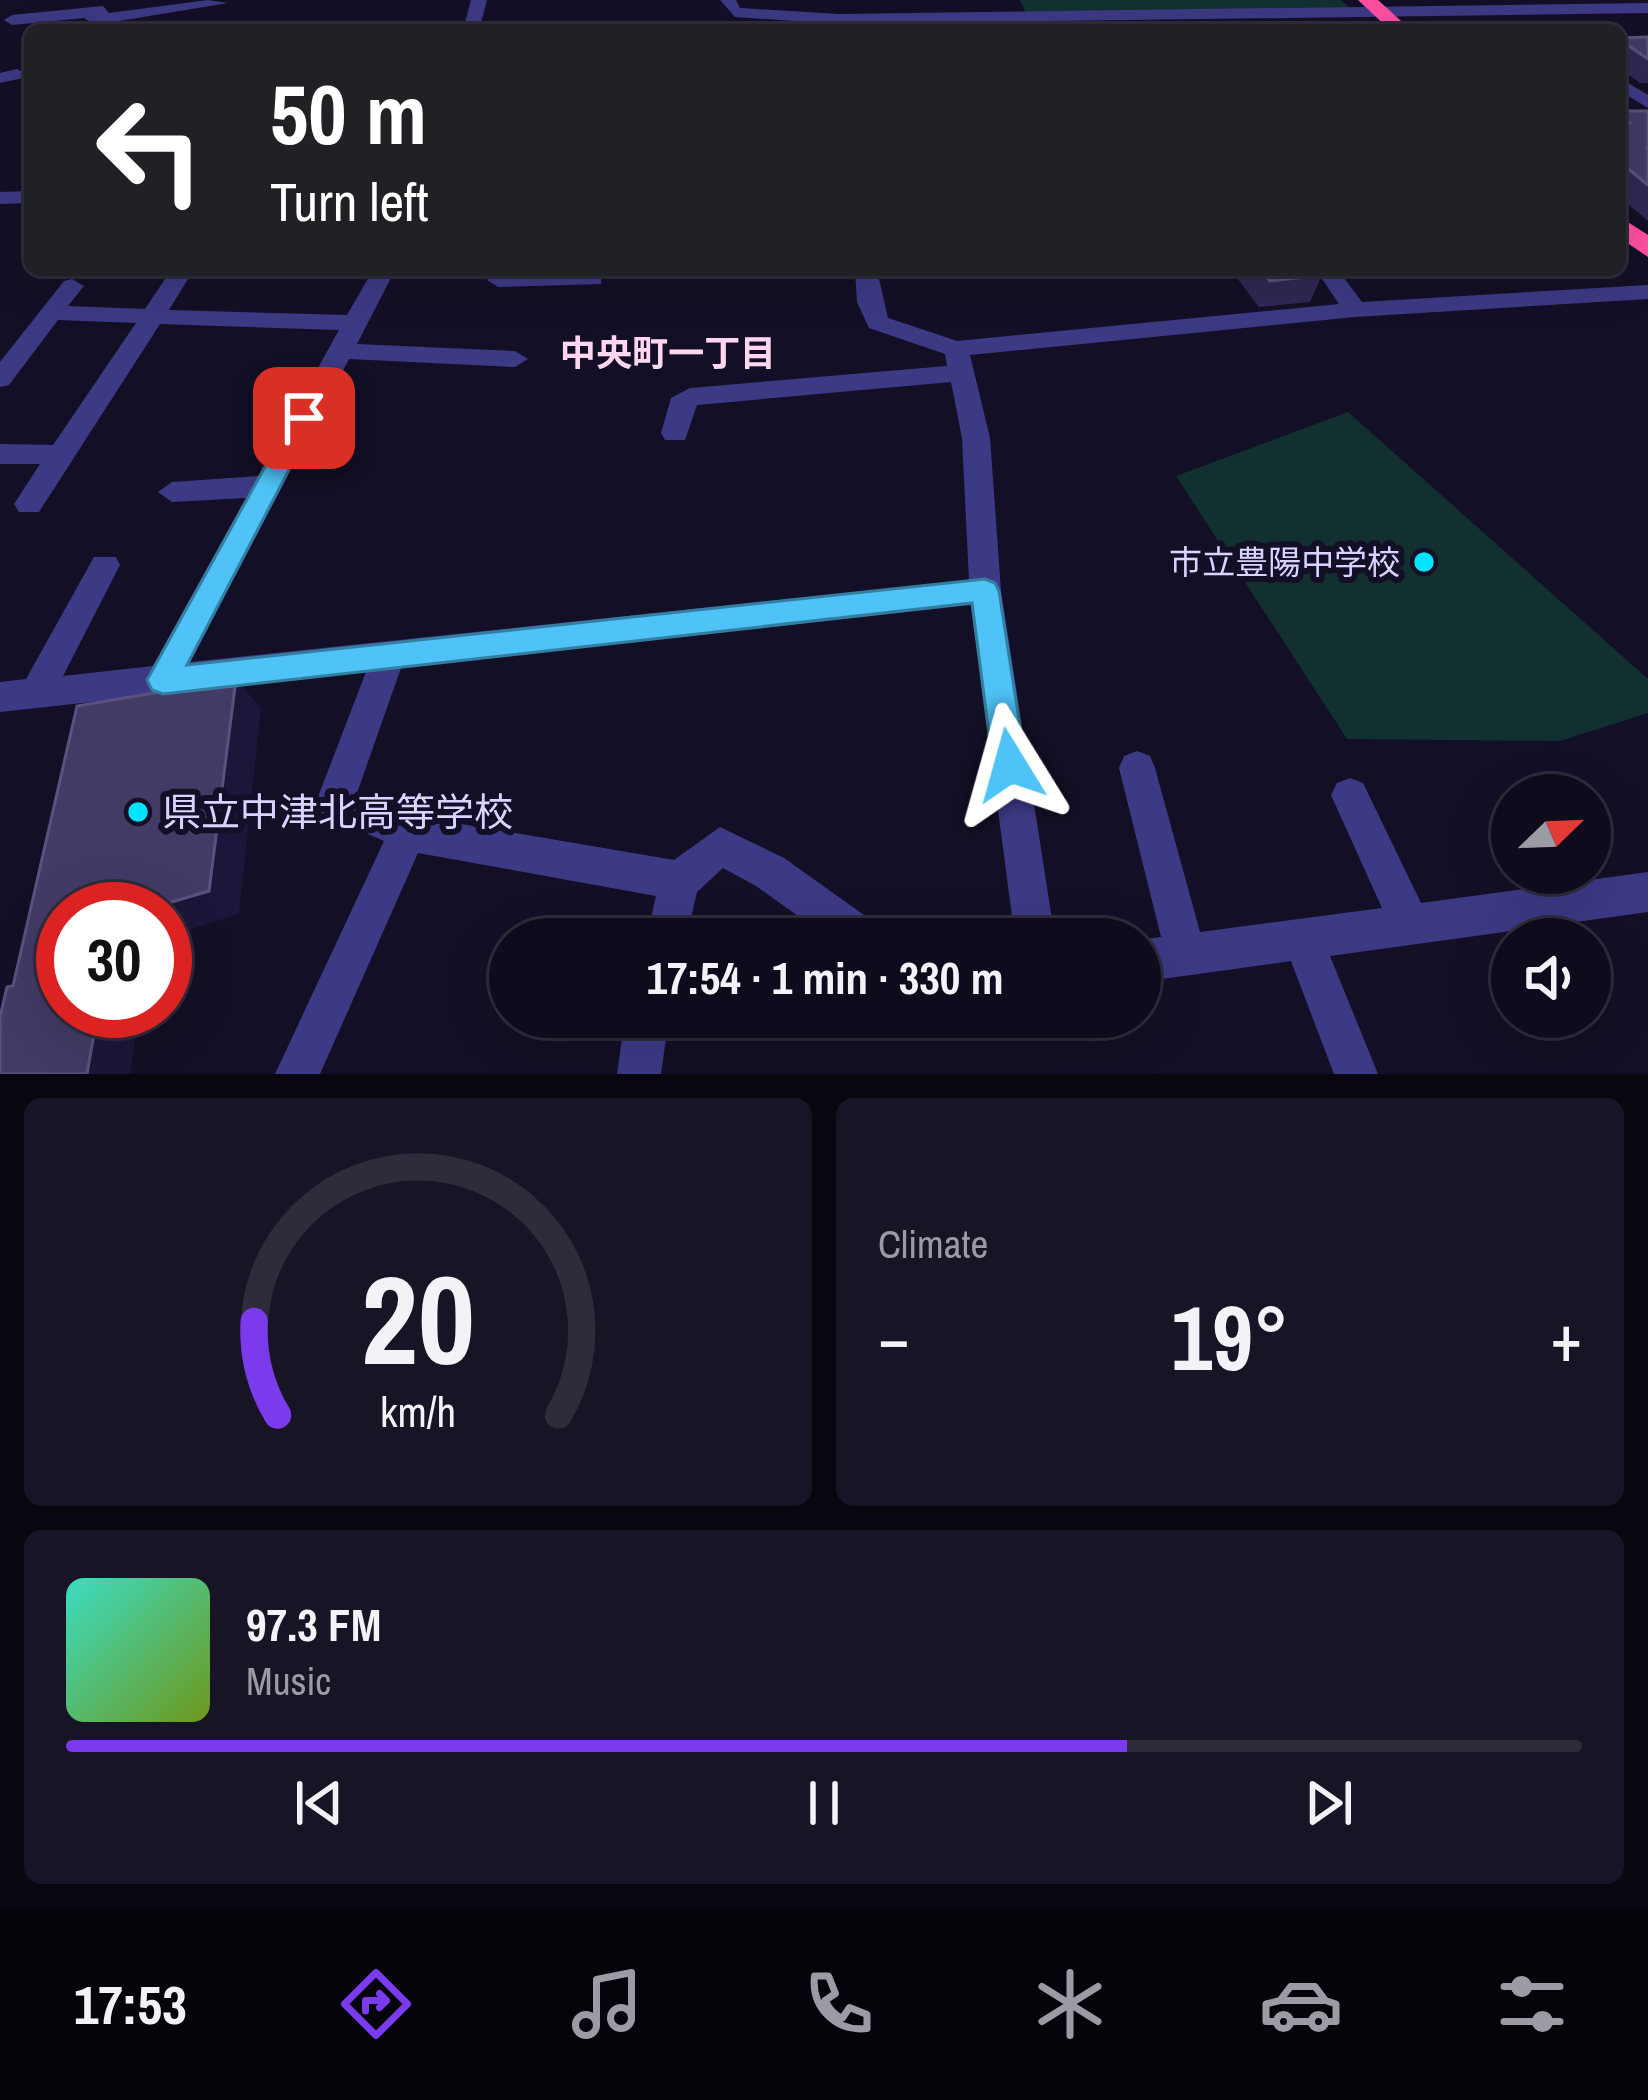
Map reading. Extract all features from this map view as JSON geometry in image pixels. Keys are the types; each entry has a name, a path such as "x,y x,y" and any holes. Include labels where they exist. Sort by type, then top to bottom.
{"street":[{"path":"6,25 36,0"},
{"path":"728,0 735,12 840,24 1158,23 1376,8 1648,3"},
{"path":"6,25 96,12 94,20 220,3"},
{"path":"1516,5 1542,24"},
{"path":"29,504 178,276"},
{"path":"163,680 381,276"},
{"path":"498,280 562,276"},
{"path":"586,305 593,276"},
{"path":"867,276 869,302 878,323 959,361"},
{"path":"1331,276 1354,310"},
{"path":"0,379 72,286"},
{"path":"675,433 680,404 690,397 1354,310 1648,292"},
{"path":"51,313 356,322"},
{"path":"340,351 515,359"},
{"path":"959,361 976,438 985,591 1032,918"},
{"path":"0,454 61,455"},
{"path":"172,492 268,486"},
{"path":"36,693 105,565"},
{"path":"0,697 985,591"},
{"path":"389,656 335,802 408,833 680,881"},
{"path":"1137,769 1185,953"},
{"path":"1350,795 1412,925"},
{"path":"297,1074 408,833"},
{"path":"671,918 680,881 720,846 770,872 835,918"},
{"path":"1161,957 1643,901"},
{"path":"1303,940 1356,1074"},
{"path":"639,1074 644,1038"}],"green space":[{"path":"1020,0 1341,0 1352,10 1027,15"},
{"path":"1348,412 1648,679 1648,713 1560,741 1347,739 1176,476"}],"building":[{"path":"1648,37 1648,59 1626,44 1626,38"},
{"path":"1626,111 1648,111 1648,185 1626,167"},
{"path":"1266,276 1313,276 1270,281"},
{"path":"236,679 209,891 192,896 192,882 37,882 77,706"},
{"path":"36,885 36,1038 93,1038 87,1074 0,1074 0,1017 7,987 13,986"}],"place":[{"name":"市立豊陽中学校","path":"1424,562"},
{"name":"県立中津北高等学校","path":"138,812"}],"district":[{"name":"中央町一丁目","path":"668,353"}],"route":[{"path":"304,418 163,680 985,591 1010,765"}]}
